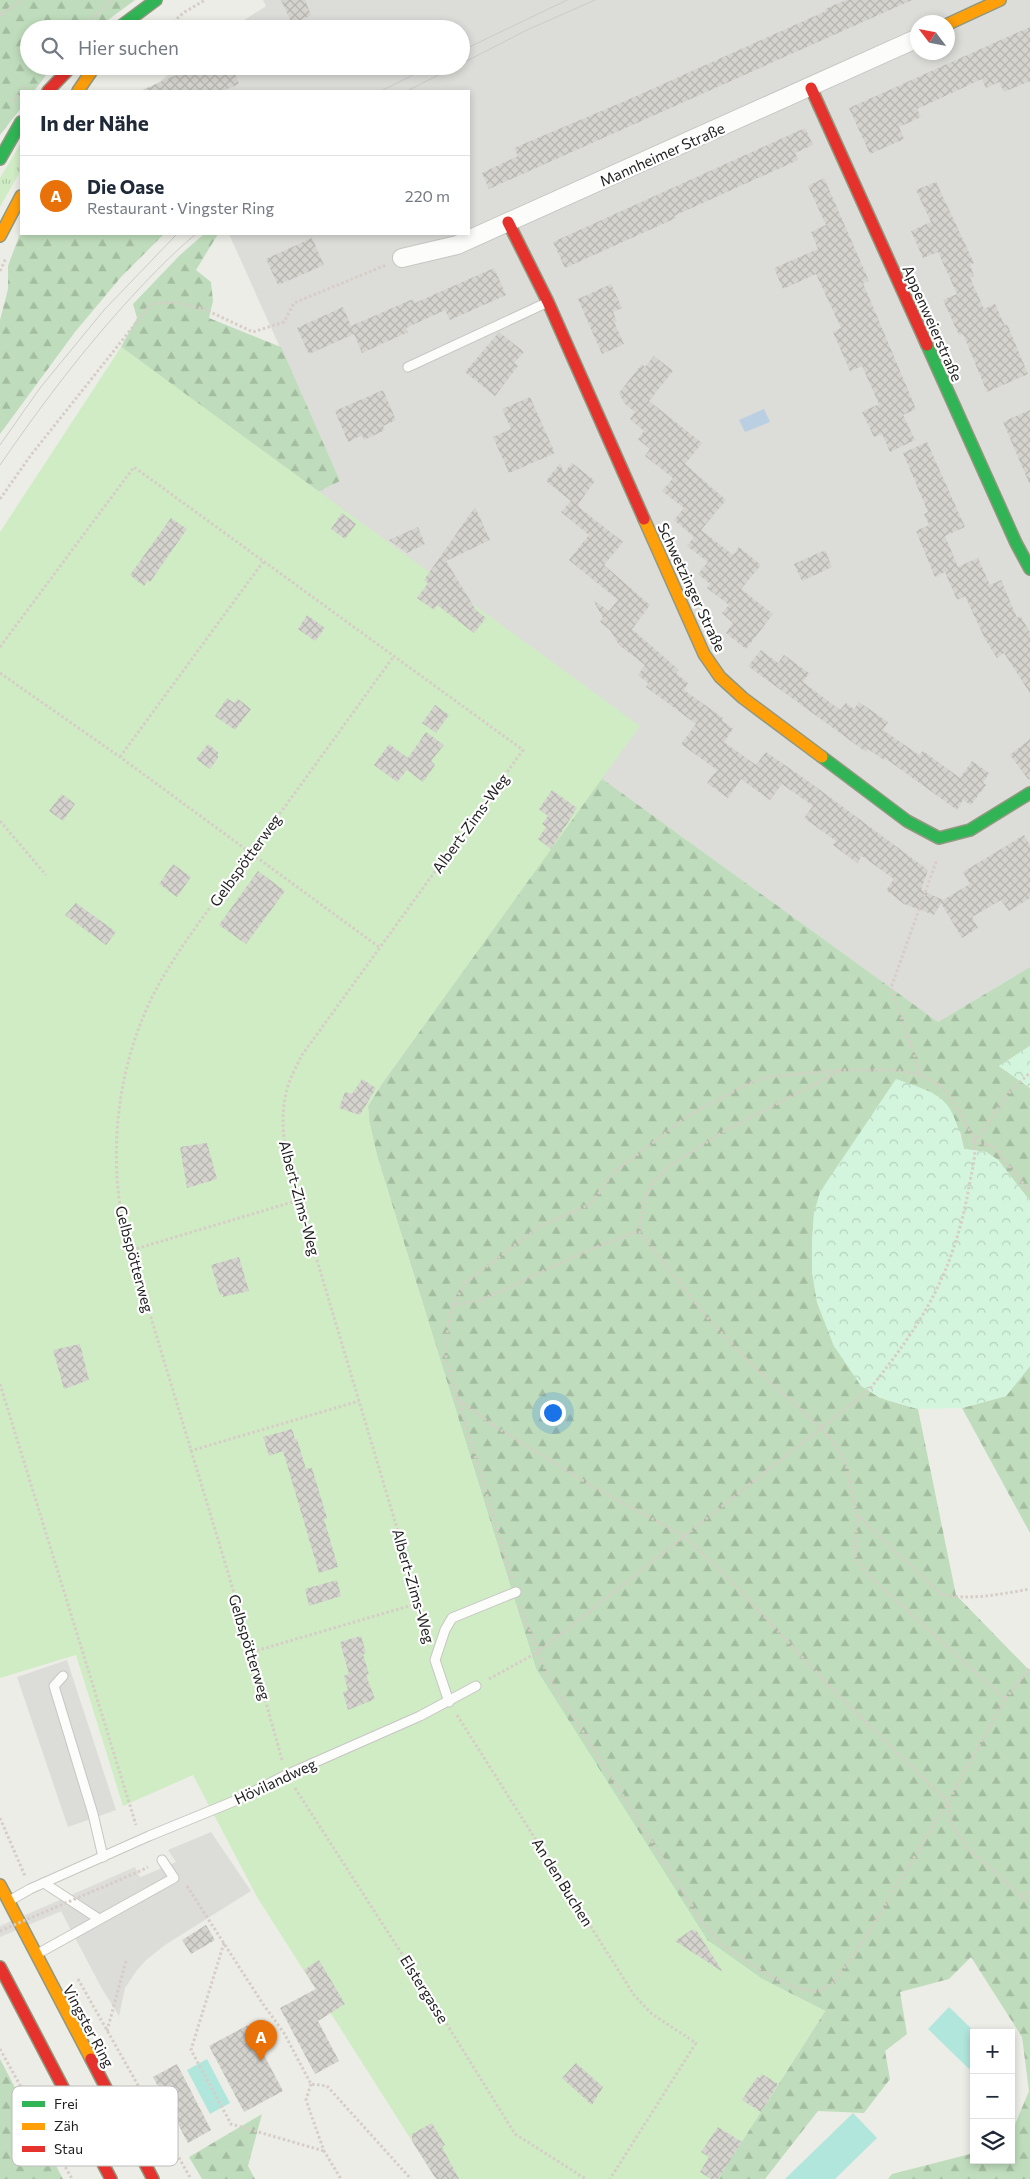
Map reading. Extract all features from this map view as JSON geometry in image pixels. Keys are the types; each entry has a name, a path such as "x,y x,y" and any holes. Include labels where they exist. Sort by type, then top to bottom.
{"street":[{"path":"128,20 156,0"},
{"path":"955,21 1000,0"},
{"path":"133,20 142,9"},
{"name":"Mannheimer Straße","path":"402,258 457,245 910,42"},
{"path":"49,90 63,75"},
{"path":"79,90 89,75"},
{"name":"Appenweierstraße","path":"810,88 1016,543 1030,569"},
{"path":"0,160 20,124"},
{"path":"0,236 20,198"},
{"name":"Schwetzinger Straße","path":"508,222 548,302 704,654 720,677 743,698 907,821 939,838"},
{"path":"939,838 970,830 1030,793"},
{"name":"Vingster Ring","path":"0,1885 104,2086"},
{"path":"0,1967 62,2086"},
{"path":"104,2166 111,2179"},
{"name":"Vingster Ring","path":"146,2166 153,2179"}],"lane":[{"path":"408,367 548,302"},
{"path":"436,1660 452,1618 516,1592"},
{"name":"Albert-Zims-Weg","path":"436,1660 449,1702"},
{"path":"63,1676 54,1686 93,1814 103,1857"},
{"name":"Hövilandweg","path":"8,1902 30,1889 140,1840 237,1800 286,1775 420,1716 476,1686"},
{"path":"36,1955 174,1878 162,1860"},
{"path":"44,1883 99,1919"}],"path":[{"path":"0,15 22,0"},
{"path":"90,20 113,0"},
{"path":"176,20 183,13 205,0"},
{"path":"21,90 27,82"},
{"path":"11,104 20,92"},
{"path":"0,498 31,455 151,304 174,302 204,309 253,332 284,322 294,304 402,258"},
{"path":"0,647 134,467 394,656"},
{"path":"120,757 263,562"},
{"name":"Albert-Zims-Weg","path":"394,656 523,750 302,1055 288,1086 282,1116 284,1146 299,1200 436,1660"},
{"name":"Gelbspötterweg","path":"286,1775 280,1747 190,1451 120,1208 115,1162 118,1124 130,1055 149,1004 163,976 198,924 394,656"},
{"path":"0,672 380,947"},
{"path":"0,821 46,875"},
{"path":"921,1076 891,988 937,860 939,838"},
{"path":"842,1070 726,1130 669,1166 651,1184 643,1204 638,1231 704,1314 754,1366 822,1428 835,1444 846,1465 857,1515 855,1554 868,1575 1004,1699"},
{"path":"476,1686 538,1652 869,1390 904,1346 927,1310 947,1270 963,1221 973,1164 974,1142 962,1116 944,1088 921,1076 898,1070 842,1070 768,1077 746,1085 689,1115 613,1173 600,1194 588,1205 540,1226 465,1283 453,1305 446,1359 456,1398 516,1592 538,1652 547,1674 703,1923 721,1944 771,1977 801,1989 818,1992 834,1982 891,1898 948,1802 1004,1699 1030,1668"},
{"path":"974,1142 1011,1090 1030,1073"},
{"path":"974,1142 993,1146 1030,1192"},
{"path":"132,1250 299,1200"},
{"path":"453,1305 481,1300 591,1249 638,1231"},
{"path":"0,1384 140,1840"},
{"path":"456,1398 493,1426 590,1485 684,1536 732,1582 836,1693 948,1802 952,1825 966,1847 1030,1904"},
{"path":"190,1451 359,1401"},
{"path":"857,1515 941,1594 955,1597 1001,1594 1030,1589"},
{"path":"252,1652 420,1603"},
{"name":"An den Buchen","path":"449,1702 634,1995 652,2014 696,2043 610,2179"},
{"name":"Elstergasse","path":"286,1775 350,1871 515,2134 586,2179"},
{"path":"0,1818 30,1889"},
{"path":"0,1932 138,1872"},
{"path":"185,1882 263,2004 284,2033 311,2084 306,2100 324,2152 341,2179"},
{"path":"1022,1897 1030,1890"},
{"path":"224,1943 191,2050 231,2124 324,2152"},
{"path":"107,2032 126,1961"},
{"path":"75,1974 137,2086"},
{"path":"0,2049 20,2086"},
{"path":"311,2084 327,2086 411,2179"},
{"path":"178,2158 190,2179"},
{"path":"65,2166 72,2179"}],"shaded area":[{"path":"263,0 1030,0 1030,967 938,1022 601,778 639,726 318,492 340,481 229,235 470,235 470,90 149,90 168,75 470,75 470,20 244,20 266,6"},
{"path":"764,409 770,422 745,432 739,420"},
{"path":"67,1660 116,1810 68,1827 17,1677"},
{"path":"211,1832 251,1891 165,1945 146,1960 125,1988 119,2016 101,1987 61,1911 176,1862 168,1850"},
{"path":"949,2007 972,2029 970,2029 970,2068 969,2069 928,2029"},
{"path":"207,2059 230,2103 210,2114 187,2070"},
{"path":"853,2113 877,2138 835,2179 785,2179"}],"green space":[{"path":"0,0 135,0 108,20 20,20 20,75 46,75 35,90 20,90 20,109 0,135"},
{"path":"20,145 20,172 0,207 0,178"},
{"path":"20,234 163,235 121,277 75,332 0,434 0,320 8,289 8,266"},
{"path":"203,235 217,235 196,270 211,282 213,301 209,318 281,347 340,481 318,492 121,347 137,318 133,304 180,255"},
{"path":"121,347 640,726 381,1085 368,1106 369,1121 377,1156 536,1669 707,1940 762,1979 825,2011 718,2179 436,2179 257,1897 193,1775 123,1806 76,1655 0,1678 0,532"},
{"path":"601,778 938,1022 1030,967 1030,1046 999,1066 1030,1088 1030,1201 998,1160 986,1152 964,1149 960,1131 814,1213 812,1271 817,1302 834,1346 880,1398 918,1409 956,1595 1030,1671 1030,2179 888,2179 892,2174 970,2154 970,2164 1015,2164 1015,2124 1029,2091 1022,2037 971,1957 949,1979 900,1992 907,2034 885,2051 890,2079 864,2113 818,2111 765,2179 718,2179 825,2011 762,1979 707,1940 536,1669 377,1156 369,1121 368,1106 381,1085"},
{"path":"1030,1046 1030,1088 999,1066"},
{"path":"896,1079 925,1090 943,1100 955,1118 964,1149 986,1152 998,1160 1030,1201 1030,1366 1006,1396 962,1408 918,1409 880,1398 861,1386 834,1346 817,1302 812,1271 812,1243 814,1213 820,1192"},
{"path":"1030,1366 1030,1533 962,1408 1006,1396"},
{"path":"0,2059 14,2086 12,2086 12,2166 56,2166 63,2179 0,2179"},
{"path":"262,2114 248,2166 255,2179 202,2179 189,2157"}],"pier":[{"path":"135,1867 140,1878 0,1937 0,1926"}],"building":[{"path":"281,0 305,0 311,15 300,20 290,20"},
{"path":"846,0 912,0 489,189 482,173 518,156 514,148 632,98 826,11 825,9"},
{"path":"1030,27 1030,81 1004,92 999,82 986,88 982,79 917,109 921,117 899,127 904,139 870,154 849,108"},
{"path":"176,75 236,75 239,84 224,90 142,90"},
{"path":"805,128 813,145 795,153 798,160 565,268 553,242"},
{"path":"824,178 869,281 863,283 916,409 903,415 915,440 890,452 882,434 874,437 862,412 879,404 862,366 850,371 833,332 841,328 816,274 783,289 774,268 818,249 811,232 826,225 808,186"},
{"path":"936,182 974,263 970,265 974,276 970,278 984,309 995,304 1005,326 1007,324 1028,374 987,392 963,334 959,335 943,300 957,294 938,252 923,258 911,231 931,222 916,190"},
{"path":"312,238 324,265 278,285 266,259"},
{"path":"494,268 506,295 450,320 445,310 406,328 408,332 362,353 354,334 309,354 297,328 343,307 351,326 413,299 415,303"},
{"path":"611,284 622,308 613,312 617,321 614,322 624,344 602,354 578,299"},
{"path":"499,332 524,352 514,363 518,366 495,396 465,372"},
{"path":"654,356 673,371 649,401 702,443 685,464 726,500 701,530 733,555 739,547 761,565 741,589 773,614 746,649 726,633 733,623 722,613 729,605 707,588 710,584 698,574 708,562 687,546 694,537 674,520 684,508 662,491 673,478 645,456 650,449 638,439 644,431 630,419 635,412 624,403 619,393 642,364 645,367"},
{"path":"383,390 396,420 383,426 385,430 364,440 362,435 348,442 335,411"},
{"path":"530,397 555,453 509,473 493,437 511,429 502,409"},
{"path":"1030,410 1030,485 1003,422"},
{"path":"927,442 965,527 945,536 958,567 978,558 990,585 1001,580 1017,618 1020,616 1030,632 1030,693 1004,653 997,658 985,639 965,596 957,600 945,572 935,577 916,531 929,525 924,514 928,512 903,453"},
{"path":"560,463 564,473 572,463 595,481 578,504 580,508 623,542 604,565 650,605 632,629 679,670 676,673 688,683 684,690 723,718 722,720 733,729 724,742 756,765 766,752 812,784 928,870 921,890 943,900 970,884 963,872 1024,835 1030,845 1030,898 1009,911 1001,900 972,917 978,928 962,938 941,903 934,915 904,904 886,890 894,879 862,856 857,863 833,845 836,841 804,818 813,806 782,784 770,800 741,779 728,798 707,783 717,770 681,744 696,724 646,687 648,683 638,675 645,665 619,645 610,630 600,622 603,618 593,600 609,611 618,600 569,560 589,535 561,512 571,501 546,481"},
{"path":"475,507 490,540 446,561 476,610 486,618 474,633 437,605 434,610 417,598 428,583 424,580"},
{"path":"342,513 356,524 345,539 331,529"},
{"path":"171,518 187,529 150,582 148,580 144,586 130,575"},
{"path":"418,527 425,544 407,553 389,540"},
{"path":"825,550 832,567 802,581 794,564"},
{"path":"307,615 325,628 315,641 298,629"},
{"path":"761,650 778,663 784,655 809,673 803,682 840,710 846,703 854,709 859,702 888,722 883,730 919,755 923,751 960,778 972,761 989,773 983,783 986,785 971,805 963,800 957,810 885,758 884,760 868,749 866,752 748,666"},
{"path":"227,698 234,703 238,699 251,709 235,730 215,716"},
{"path":"435,705 449,715 436,733 422,723"},
{"path":"426,732 444,745 431,761 435,765 423,782 407,770 397,782 374,765 389,744 408,758"},
{"path":"1030,739 1030,779 1028,779 1010,755"},
{"path":"208,744 218,752 218,758 210,769 196,759"},
{"path":"552,790 577,808 551,849 538,839 546,827 542,824 548,816 539,809"},
{"path":"62,794 75,804 63,821 49,811"},
{"path":"173,864 191,877 177,897 159,884"},
{"path":"258,871 285,891 246,944 219,925"},
{"path":"76,903 116,932 106,945 65,915"},
{"path":"362,1079 376,1088 360,1115 339,1108 345,1092 352,1094"},
{"path":"207,1143 217,1179 187,1188 180,1147"},
{"path":"239,1257 249,1291 223,1297 223,1294 220,1295 211,1265"},
{"path":"80,1344 89,1380 64,1389 53,1350"},
{"path":"292,1429 306,1469 312,1468 327,1518 324,1519 338,1567 319,1573 283,1451 269,1456 263,1437"},
{"path":"337,1580 341,1596 309,1606 305,1589"},
{"path":"361,1636 366,1653 363,1654 369,1674 366,1675 375,1699 348,1710 343,1692 348,1690 344,1676 349,1674 340,1642"},
{"path":"206,1925 215,1940 191,1954 182,1940"},
{"path":"693,1929 694,1931 696,1930 723,1972 675,1941"},
{"path":"319,1960 345,2004 318,2021 339,2061 315,2074 280,2008 316,1989 304,1970"},
{"path":"248,2025 283,2091 244,2112 209,2046"},
{"path":"576,2063 603,2087 592,2105 562,2078"},
{"path":"177,2064 211,2130 188,2143 178,2124 178,2086 158,2086 153,2077"},
{"path":"762,2074 778,2084 761,2112 742,2100 757,2077 759,2078"},
{"path":"432,2123 445,2145 442,2147 459,2179 436,2179 412,2141 412,2134"},
{"path":"718,2127 742,2142 718,2179 711,2179 700,2172 709,2157 701,2152"}],"tram line":[{"path":"470,47 567,0"},
{"path":"470,59 527,30 595,0"},
{"path":"383,90 413,75"},
{"path":"409,90 438,75"},
{"path":"0,445 40,388 104,310 176,235"},
{"path":"0,465 48,398 99,334 150,277 195,235"}],"traffic: fast":[{"path":"129,20 156,0"},
{"path":"0,159 20,124"},
{"path":"927,345 1016,543 1030,569"},
{"path":"822,757 907,821 939,838 970,830 1030,793"}],"traffic: slow":[{"path":"955,21 1000,0"},
{"path":"79,90 89,75"},
{"path":"0,236 20,198"},
{"path":"644,519 704,654 720,677 743,698 822,757"},
{"path":"0,1885 91,2059"}],"traffic: jam":[{"path":"49,90 63,75"},
{"path":"811,88 927,345"},
{"path":"508,222 548,302 644,519"},
{"path":"0,1967 62,2086"},
{"path":"91,2059 105,2086"},
{"path":"104,2166 111,2179"},
{"path":"146,2166 153,2179"}],"place":[{"name":"Die Oase","path":"261,2061"}]}
